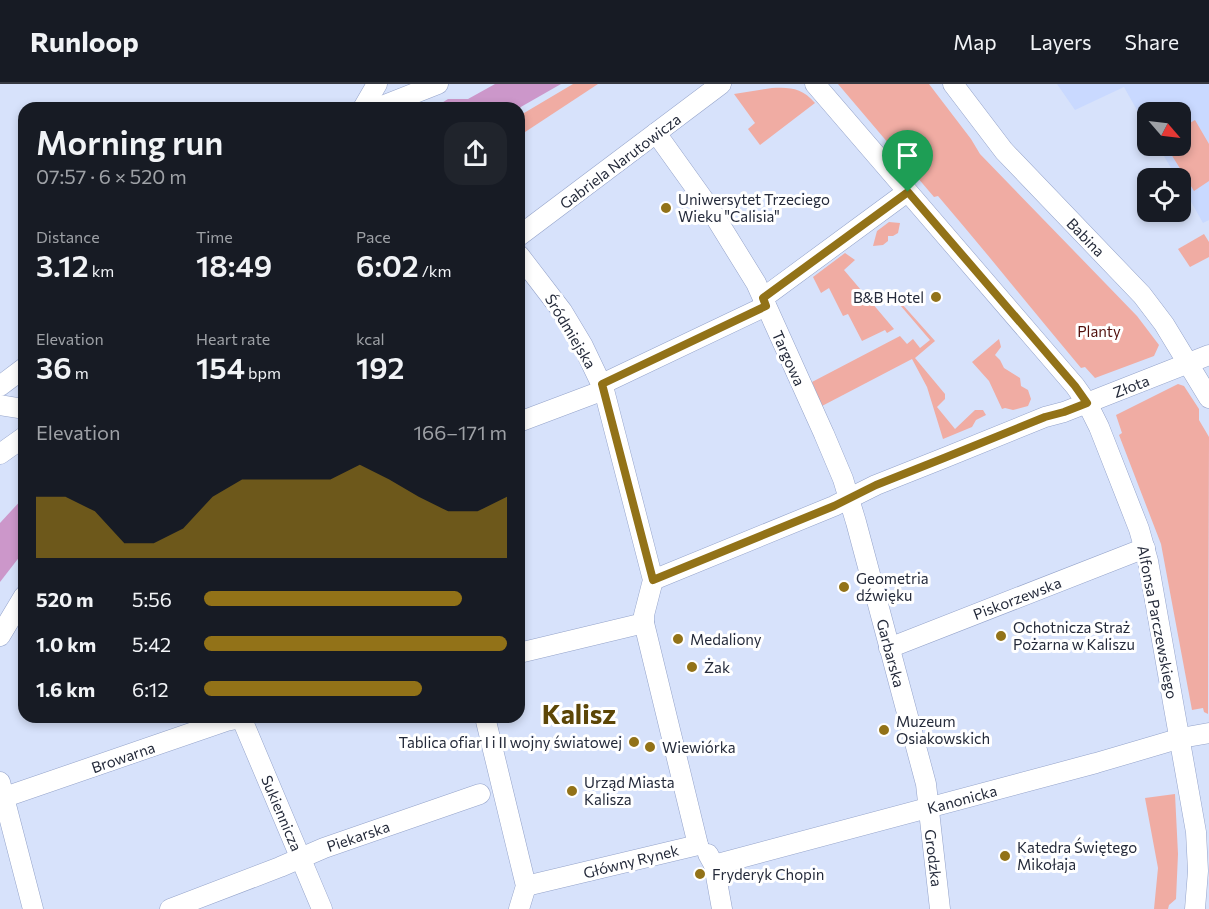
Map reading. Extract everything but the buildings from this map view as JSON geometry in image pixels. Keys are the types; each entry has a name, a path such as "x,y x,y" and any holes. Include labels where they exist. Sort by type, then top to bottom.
{"street":[{"path":"374,102 392,92 438,84"},
{"name":"Gabriela Narutowicza","path":"525,231 721,84"},
{"name":"Alfonsa Parczewskiego","path":"815,84 1075,386 1087,403 1099,428 1145,548 1181,738 1198,851 1195,909"},
{"name":"Babina","path":"954,84 1004,151 1142,295 1164,324 1209,398"},
{"name":"Targowa","path":"656,133 709,207 756,283 824,434 849,499"},
{"path":"525,420 603,387 765,302 908,192"},
{"name":"Śródmiejska","path":"525,263 562,311 583,346 603,387 653,580 644,622"},
{"name":"Złota","path":"653,580 849,499 876,485 1045,417 1064,412 1209,355"},
{"path":"0,386 18,372"},
{"path":"0,405 18,408"},
{"path":"0,454 18,441"},
{"name":"Garbarska","path":"849,499 926,784 928,808"},
{"name":"Piskorzewska","path":"889,648 1145,548"},
{"path":"0,636 18,605"},
{"path":"525,652 644,622"},
{"name":"Główny Rynek","path":"526,886 698,845 644,622"},
{"name":"Browarna","path":"2,790 220,723"},
{"name":"Sukiennicza","path":"245,723 322,909"},
{"path":"486,723 526,886 519,909"},
{"name":"Kanonicka","path":"714,865 1181,738 1209,733"},
{"path":"2,790 33,909"},
{"name":"Piekarska","path":"170,909 324,848 480,794"},
{"name":"Grodzka","path":"928,808 940,909"},
{"path":"698,845 711,856 722,909"}],"shaded area":[{"path":"495,84 561,84 525,105 525,102 443,102 448,99 468,99"},
{"path":"1057,84 1209,84 1209,220 1203,223 1191,202 1191,168 1171,168 1164,156 1191,156 1191,102 1137,102 1137,110 1124,87 1075,110"},
{"path":"18,504 18,559 0,582 0,523"}],"green space":[{"path":"573,84 598,84 525,132 525,112"},
{"name":"Planty","path":"838,84 929,84 980,154 1137,316 1159,345 1154,356 1095,378 1085,367 1081,368 938,196 934,197"},
{"path":"772,88 796,89 815,103 760,145 748,129 755,123 734,94"},
{"path":"1195,120 1209,144 1209,181 1194,191 1191,186 1191,168 1180,168 1172,156 1191,156 1191,122"},
{"path":"889,222 900,223 898,233 888,236 888,241 883,245 873,246 877,231"},
{"path":"1204,234 1209,242 1209,257 1190,267 1178,249"},
{"path":"845,253 855,260 844,270 894,329 887,333 885,330 862,341 848,314 843,316 829,288 821,293 813,277"},
{"path":"902,304 935,341 915,358 945,394 945,399 937,407 955,429 975,410 983,410 986,415 976,420 972,427 943,439 927,387 912,359 822,406 812,382 900,336 907,344 913,339 920,348 930,340 900,305"},
{"path":"999,339 1001,347 995,355 1004,368 1020,378 1021,386 1028,390 1031,399 1028,406 1013,410 1002,409 989,381 972,362"},
{"path":"1178,384 1184,386 1199,409 1199,420 1209,437 1208,714 1203,708 1192,710 1161,544 1119,435 1122,433 1116,415"},
{"path":"1175,794 1178,854 1176,899 1168,909 1154,909 1158,868 1145,798"}],"place":[{"name":"Uniwersytet Trzeciego Wieku \"Calisia\"","path":"666,208"},
{"name":"B&B Hotel","path":"936,297"},
{"name":"Geometria dźwięku","path":"844,587"},
{"name":"Ochotnicza Straż Pożarna w Kaliszu","path":"1001,636"},
{"name":"Medaliony","path":"678,639"},
{"name":"Żak","path":"692,667"},
{"name":"Muzeum Osiakowskich","path":"884,730"},
{"name":"Tablica ofiar I i II wojny światowej","path":"634,742"},
{"name":"Wiewiórka","path":"650,747"},
{"name":"Urząd Miasta Kalisza","path":"572,791"},
{"name":"Katedra Świętego Mikołaja","path":"1005,856"},
{"name":"Fryderyk Chopin","path":"700,874"}],"district":[{"name":"Kalisz","path":"579,713"}],"route":[{"path":"908,192 1075,386 1087,403 1045,417 876,485 834,506 653,580 602,384 766,306 763,298 908,192"}]}
